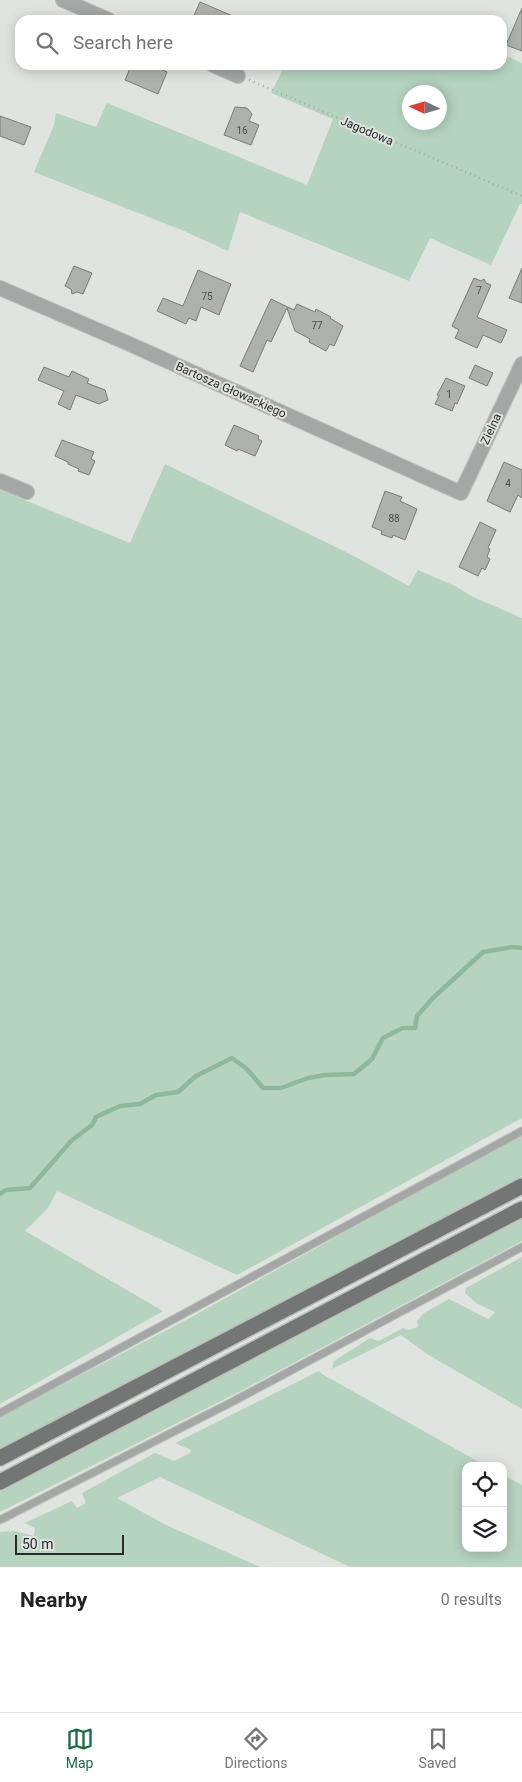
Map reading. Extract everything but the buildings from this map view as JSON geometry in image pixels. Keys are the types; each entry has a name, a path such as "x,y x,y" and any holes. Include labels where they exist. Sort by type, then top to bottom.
{"main road":[{"path":"0,1458 522,1186"},
{"path":"0,1482 522,1209"}],"street":[{"path":"64,0 98,15"},
{"path":"224,70 238,76"},
{"name":"Bartosza Głowackiego","path":"0,288 461,493"},
{"name":"Zielna","path":"461,493 522,364"},
{"path":"0,481 27,492"}],"lane":[{"path":"0,1413 522,1131"},
{"path":"0,1520 232,1402 522,1247"}],"path":[{"name":"Jagodowa","path":"238,76 522,196"}],"green space":[{"path":"507,56 522,63 522,204 520,204 491,265 430,238 409,281 240,212 228,251 184,231 34,172 54,125 56,113 96,127 107,103 307,185 333,119 271,93 282,70 507,70"},
{"path":"165,464 348,553 409,586 418,570 522,618 522,1118 237,1275 57,1191 48,1208 25,1231 163,1311 0,1404 0,490 130,543"},
{"path":"522,1134 522,1176 0,1449 0,1417 186,1320"},
{"path":"522,1219 522,1241 237,1393 0,1512 0,1492"},
{"path":"522,1257 522,1409 427,1354 401,1335 332,1369 334,1361 370,1338 379,1341 403,1328 408,1330 418,1327 417,1321 424,1313 449,1299 488,1319 495,1312 476,1303 465,1293 466,1288"},
{"path":"319,1371 479,1462 462,1462 462,1552 507,1552 507,1477 522,1485 522,1567 350,1567 160,1477 117,1498 166,1525 260,1567 0,1567 0,1532 15,1531 34,1536 35,1528 25,1523 72,1501 77,1508 86,1503 82,1493 155,1453 174,1461 190,1453 191,1450 175,1443"}],"waterway":[{"path":"0,1194 6,1190 30,1188 71,1141 92,1125 96,1117 120,1106 140,1104 156,1095 178,1092 196,1076 232,1058 247,1069 263,1088 281,1088 308,1078 325,1075 354,1074 372,1059 383,1038 403,1028 415,1028 417,1016 433,998 483,952 512,947 522,948"}]}
